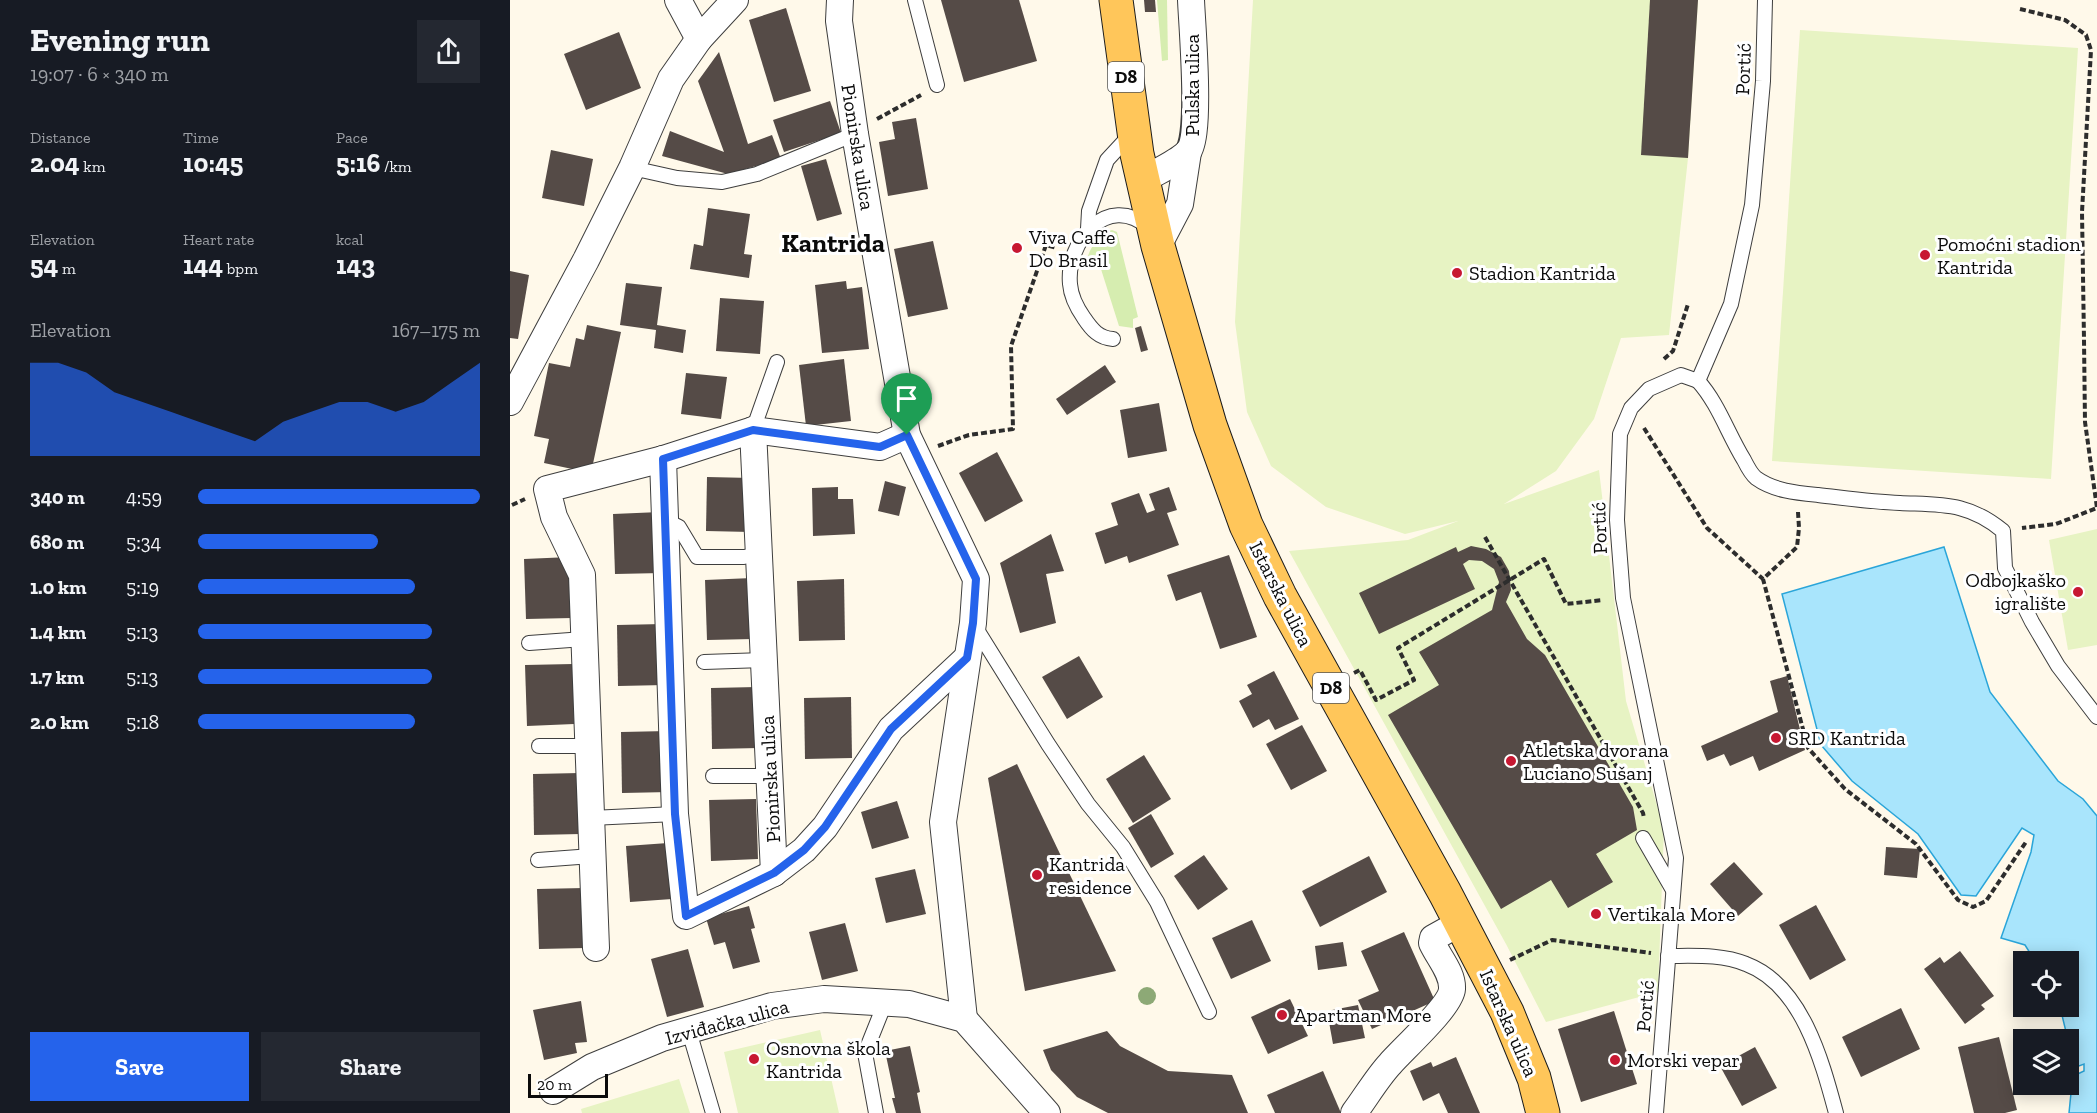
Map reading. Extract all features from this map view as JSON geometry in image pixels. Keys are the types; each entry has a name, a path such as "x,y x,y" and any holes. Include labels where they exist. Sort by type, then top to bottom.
{"main road":[{"name":"D8","path":"1116,0 1133,133 1143,180"},
{"name":"Istarska ulica","path":"1143,180 1157,241 1210,425 1246,525 1280,596 1507,1012 1531,1069 1544,1113"}],"street":[{"path":"678,0 699,39"},
{"path":"510,402 633,168 671,79 699,39 735,0"},
{"name":"Pionirska ulica","path":"840,0 839,21 855,134 907,435 976,579 973,623 943,822 964,1019"},
{"name":"Pulska ulica","path":"1143,180 1188,152 1194,132 1191,0"},
{"path":"1157,241 1180,204 1188,152"},
{"path":"596,948 582,575 554,518 547,489 663,459 753,430 880,447 907,435"},
{"name":"Pionirska ulica","path":"753,430 774,873"},
{"path":"663,459 675,814 686,916 774,873"},
{"name":"Pionirska ulica","path":"774,873 804,850 825,827 891,729 967,658"},
{"path":"1354,1113 1388,1065 1428,1024 1452,995 1449,973 1432,943 1433,938 1460,923"},
{"name":"Izviđačka ulica","path":"553,1091 592,1067 662,1038 772,1005 824,999 909,1004 964,1019"},
{"path":"964,1019 1047,1113"}],"lane":[{"path":"915,0 937,85"},
{"name":"Portić","path":"1656,1113 1676,858 1623,598 1617,520 1620,434 1631,408 1649,388 1681,375 1698,381 1731,304 1752,205 1763,81 1765,0"},
{"path":"1113,339 1099,336 1087,323 1075,303 1070,275 1073,258 1088,229 1089,211 1107,160 1133,133"},
{"path":"633,168 677,178 722,182 758,174 855,134"},
{"path":"1088,229 1105,218 1121,216 1139,220 1157,241"},
{"path":"753,430 777,362"},
{"path":"1698,381 1708,392 1730,437 1754,477 1769,486 1796,493 1960,507 1995,524 2003,531 2005,568 2032,622 2058,666 2097,717"},
{"path":"665,520 679,527 697,557 759,554"},
{"path":"973,623 1054,753 1088,804 1123,847 1157,902 1209,1012"},
{"path":"529,643 584,639"},
{"path":"704,662 764,660"},
{"path":"539,746 588,746"},
{"path":"713,776 770,776"},
{"path":"591,818 675,814"},
{"path":"1645,842 1673,890"},
{"path":"538,860 592,856"},
{"path":"1668,956 1711,956 1746,963 1770,976 1791,998 1809,1031 1826,1076 1836,1113"},
{"path":"876,1113 864,1053 885,1003"},
{"path":"689,1031 713,1113"}],"path":[{"path":"2003,531 2056,524 2097,508 2085,422 2082,212 2091,50 2086,34 2065,20 2020,9"},
{"path":"876,119 902,107"},
{"path":"937,446 969,435 1013,429 1011,346 1046,245 1058,248"},
{"path":"1664,359 1673,351 1688,304"},
{"path":"1631,408 1707,528 1763,579 1808,748 1845,789 1916,844 1958,900 1973,907 1986,902 2026,842"},
{"path":"1763,579 1797,547 1799,528 1796,493"},
{"path":"1485,537 1643,813 1645,842"},
{"path":"1345,677 1360,670 1376,700 1414,680 1398,648 1544,559 1566,604 1623,598"},
{"path":"1507,961 1552,940 1668,956"}],"green space":[{"path":"1157,0 1167,0 1168,60 1162,61"},
{"name":"Stadion Kantrida","path":"1253,0 1698,0 1688,158 1669,335 1621,338 1594,419 1556,471 1504,504 1599,470 1626,701 1664,829 1658,992 1546,1022 1506,944 1289,551 1408,540 1458,521 1405,534 1326,507 1271,466 1247,412 1235,322"},
{"name":"Pomoćni stadion Kantrida","path":"1800,30 2078,48 2051,479 1772,461"},
{"path":"1112,230 1117,232 1138,317 1133,319 1133,328 1119,326 1100,266 1086,265 1094,243"},
{"name":"Odbojkaško igralište","path":"2097,529 2097,645 2068,650 2049,540"},
{"path":"820,1030 839,1113 738,1113 724,1052"},
{"path":"679,1079 690,1113 582,1113 581,1109"}],"water":[{"path":"1944,547 1990,692 2058,781 2083,799 2097,816 2097,1113 2069,1113 2071,1095 2079,1095 2079,1073 2084,1071 2084,1064 2079,1066 2079,1029 2065,1029 2062,1017 2079,1017 2079,951 2029,951 2025,945 2001,938 2031,852 2034,835 2022,828 1976,896 1961,895 1918,834 1852,781 1821,745 1782,594"}],"building":[{"path":"941,0 1019,0 1037,61 964,82"},
{"path":"1144,0 1155,0 1156,12 1145,12"},
{"path":"1650,0 1698,0 1688,158 1641,155"},
{"path":"786,8 811,91 774,102 749,20"},
{"path":"619,32 641,88 586,110 564,54"},
{"path":"719,52 748,144 772,135 781,159 728,174 662,156 670,131 724,152 698,81"},
{"path":"830,101 841,133 784,152 773,120"},
{"path":"916,118 928,189 888,196 879,142 895,139 892,122"},
{"path":"551,150 593,159 584,206 542,198"},
{"path":"826,159 842,214 817,221 801,166"},
{"path":"708,208 750,214 744,254 752,255 749,278 690,269 694,244 703,246"},
{"path":"933,241 948,309 908,317 894,249"},
{"path":"510,271 529,275 518,339 510,338"},
{"path":"846,281 847,289 862,287 869,349 822,353 815,285"},
{"path":"626,283 662,287 657,325 686,330 683,353 654,348 656,330 620,325"},
{"path":"720,298 764,301 760,354 716,351"},
{"path":"587,325 621,332 591,473 544,463 549,439 534,436 549,363 570,367 576,338 584,340"},
{"path":"1141,326 1148,350 1141,352 1135,328"},
{"path":"844,359 851,421 806,426 799,365"},
{"path":"1105,365 1116,382 1067,415 1056,399"},
{"path":"686,373 727,377 721,419 681,414"},
{"path":"1159,403 1167,451 1128,458 1120,410"},
{"path":"997,452 1023,501 985,522 959,473"},
{"path":"707,477 752,478 751,532 706,531"},
{"path":"885,481 906,487 899,516 878,511"},
{"path":"838,487 838,499 853,499 855,534 813,536 812,488"},
{"path":"1169,487 1177,510 1167,513 1179,545 1129,563 1127,556 1105,564 1095,533 1118,525 1111,503 1139,493 1147,513 1155,510 1149,494"},
{"path":"660,512 662,573 615,574 613,514"},
{"path":"1051,534 1064,571 1046,574 1056,623 1020,633 1000,563"},
{"name":"Atletska dvorana Luciano Sušanj","path":"1471,546 1486,549 1501,557 1509,571 1511,590 1506,602 1527,639 1545,655 1633,807 1637,830 1596,854 1613,882 1568,908 1551,880 1501,909 1388,715 1439,685 1419,652 1492,610 1499,582 1494,569 1482,561 1469,560 1463,564 1475,589 1379,634 1359,593 1456,547 1458,552"},
{"path":"1229,555 1257,637 1220,649 1201,592 1176,601 1167,575"},
{"path":"570,557 572,618 526,619 524,559"},
{"path":"752,578 753,639 707,640 705,580"},
{"path":"844,579 845,640 799,641 797,581"},
{"path":"663,624 665,685 618,686 617,625"},
{"path":"1079,656 1103,697 1067,719 1042,677"},
{"path":"573,664 574,724 527,726 525,665"},
{"path":"1274,671 1299,719 1275,730 1269,719 1253,728 1239,701 1252,694 1247,685"},
{"path":"1787,676 1805,750 1759,771 1753,756 1730,766 1724,754 1707,761 1701,746 1778,712 1770,681"},
{"path":"757,687 759,748 712,749 711,688"},
{"path":"851,697 852,758 805,759 804,698"},
{"path":"1302,725 1327,771 1291,790 1266,744"},
{"path":"668,731 670,792 622,793 621,732"},
{"path":"1144,755 1171,799 1133,823 1106,779"},
{"name":"Kantrida residence","path":"1017,764 1116,971 1025,991 988,778"},
{"path":"580,773 581,834 534,835 533,774"},
{"path":"756,799 758,859 711,861 709,800"},
{"path":"897,801 909,838 872,849 861,812"},
{"path":"1151,814 1174,854 1151,868 1128,828"},
{"path":"668,843 672,899 630,902 626,846"},
{"path":"1886,847 1920,849 1917,878 1884,875"},
{"path":"1204,855 1228,889 1198,910 1174,876"},
{"path":"1369,856 1387,892 1320,927 1302,891"},
{"path":"1734,862 1763,894 1738,916 1710,884"},
{"path":"915,869 926,914 886,923 875,878"},
{"path":"584,888 586,948 539,949 537,889"},
{"path":"1816,905 1846,960 1810,980 1779,925"},
{"path":"749,906 755,928 751,929 760,962 733,969 725,942 714,945 706,918"},
{"path":"1252,920 1271,961 1231,979 1212,938"},
{"path":"845,923 858,971 822,980 809,932"},
{"path":"1404,932 1435,1001 1372,1029 1358,1000 1379,991 1361,951"},
{"path":"1343,942 1347,966 1318,970 1315,946"},
{"path":"688,949 704,1007 667,1017 651,959"},
{"path":"1960,951 1994,996 1981,1005 1985,1009 1965,1024 1924,969 1940,957 1944,963"},
{"path":"1290,999 1308,1036 1268,1054 1251,1017"},
{"path":"581,1001 587,1042 575,1043 577,1053 544,1060 533,1010"},
{"path":"1358,1005 1365,1038 1333,1044 1327,1011"},
{"path":"1901,1008 1920,1049 1861,1077 1842,1037"},
{"path":"1614,1011 1637,1084 1581,1102 1558,1029"},
{"path":"1107,1031 1120,1046 1168,1071 1232,1075 1248,1113 1108,1113 1077,1097 1051,1070 1043,1050"},
{"path":"1999,1037 2017,1110 2005,1113 1974,1113 1958,1047"},
{"path":"910,1046 920,1092 917,1093 921,1113 896,1113 885,1051"},
{"path":"1755,1047 1777,1088 1742,1106 1720,1066"},
{"path":"1456,1057 1480,1113 1448,1113 1439,1093 1423,1101 1410,1071 1431,1062 1433,1067"},
{"path":"1323,1071 1341,1113 1275,1113 1267,1095"}],"place":[{"name":"Viva Caffe Do Brasil","path":"1017,248"},
{"name":"Pomoćni stadion Kantrida","path":"1925,255"},
{"name":"Stadion Kantrida","path":"1457,273"},
{"name":"Odbojkaško igralište","path":"2078,592"},
{"name":"SRD Kantrida","path":"1776,738"},
{"name":"Atletska dvorana Luciano Sušanj","path":"1511,761"},
{"name":"Kantrida residence","path":"1037,875"},
{"name":"Vertikala More","path":"1596,914"},
{"name":"Apartman More","path":"1282,1015"},
{"name":"Osnovna škola Kantrida","path":"754,1059"},
{"name":"Morski vepar","path":"1615,1060"}],"district":[{"name":"Kantrida","path":"833,243"}],"route":[{"path":"753,430 880,447 907,435 976,579 973,623 967,658 891,729 825,827 804,850 774,873 686,916 675,814 663,459 753,430"}]}
